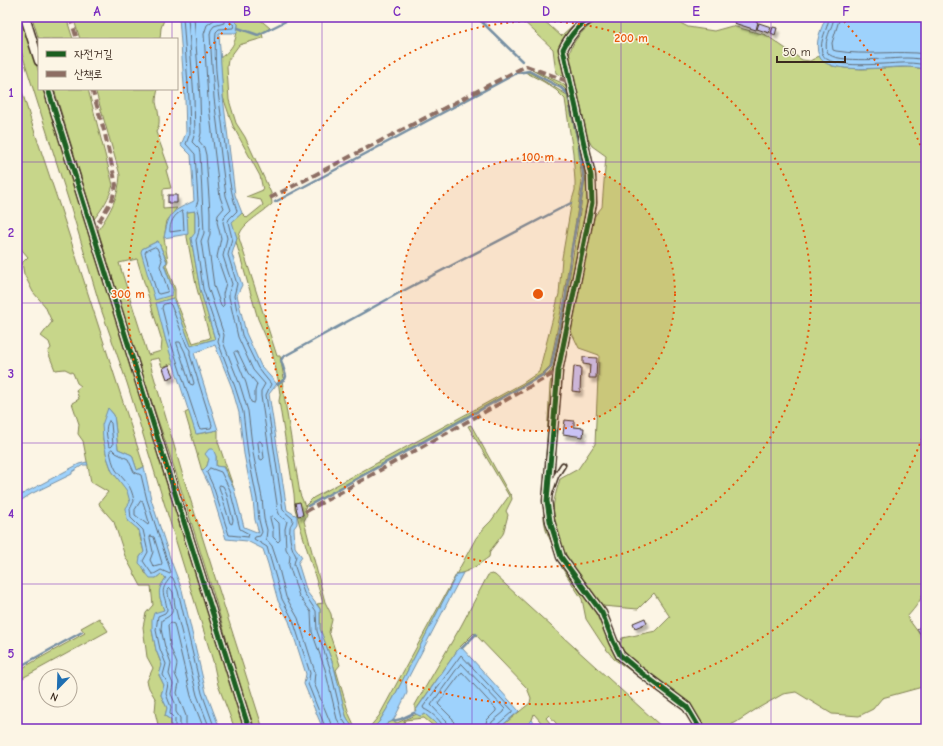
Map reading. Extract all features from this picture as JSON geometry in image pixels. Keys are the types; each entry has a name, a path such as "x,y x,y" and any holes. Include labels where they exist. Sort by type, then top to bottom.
{"street":[{"path":"25,17 38,58"},
{"path":"593,17 576,29 567,40 563,49 591,176 592,203 558,372 547,501 550,521 561,557 602,613 620,655 638,672 687,707 700,729"},
{"path":"48,90 249,729"}],"lane":[{"path":"547,501 556,476 564,466"}],"green space":[{"path":"17,17 22,18 38,70 38,90 44,90 246,729 235,729 218,685 213,661 127,383 101,309 71,208 17,38"},
{"path":"32,17 66,17 73,38 38,38"},
{"path":"73,17 165,17 161,28 160,38 80,38"},
{"path":"231,17 257,17 270,28 262,33 263,38 239,45 228,60 229,100 236,123 245,137 271,193 272,204 243,228 239,238 277,356 280,356 284,378 282,380 284,395 300,494 305,506 313,498 523,383 539,372 559,294 562,258 575,190 575,181 573,153 565,99 556,90 525,72 529,72 567,95 578,145 582,182 563,300 550,366 542,374 305,507 307,515 304,521 325,602 331,614 332,620 329,632 340,665 336,670 349,714 356,729 353,729 346,716 334,667 320,629 320,609 317,604 323,603 295,509 294,494 279,401 280,395 278,379 272,351 258,319 236,242 237,238 231,222 242,213 247,218 263,205 261,200 246,197 263,190 260,176 233,126 223,97 220,58 234,44 238,24"},
{"path":"519,17 540,17 561,36 572,26 587,17 563,42 565,77 556,73 553,49"},
{"path":"605,17 669,17 688,27 714,31 732,26 766,35 802,60 810,61 819,56 824,62 832,66 862,69 908,67 926,69 926,583 919,602 907,617 926,643 926,686 882,698 873,709 859,716 832,714 796,692 783,694 735,723 724,727 724,729 706,729 690,706 640,668 628,657 620,645 622,638 656,631 670,617 654,593 638,609 602,606 566,556 561,545 553,516 554,500 560,479 578,469 595,444 599,355 579,348 570,329 593,218 602,207 606,156 592,146 588,139 570,75 569,57 573,44 582,32 593,23"},
{"path":"532,70 560,82 568,88 589,177 588,203 555,370 543,378 553,367 566,300 585,180 580,143 569,93 563,87"},
{"path":"17,75 144,467 137,470 132,455 118,449 114,415 108,408 103,439 107,457 112,471 128,491 144,552 140,557 145,573 156,578 161,574 166,578 160,590 164,610 152,630 156,650 162,666 159,675 164,685 161,695 167,708 165,716 171,720 171,729 159,729 155,712 156,700 147,681 153,668 147,657 143,627 146,613 153,605 151,586 141,586 125,556 114,522 100,506 99,503 108,492 91,482 83,441 78,434 79,424 72,403 79,399 76,390 81,386 77,383 73,373 65,369 55,370 48,352 51,348 49,342 41,336 52,322 45,306 33,292 24,274 22,263 28,257 17,244"},
{"path":"54,90 88,90 113,185 105,203 94,219"},
{"path":"95,90 158,90 156,102 159,125 156,132 169,168 166,170 171,188 163,189 163,209 177,208 167,221 164,238 168,261 166,265 175,289 175,298 193,343 210,338 196,285 187,237 187,212 195,211 195,234 191,238 200,289 215,339 191,346 173,298 157,303 166,341 174,363 162,367 159,358 149,360 183,476 263,729 255,729 241,691 216,602 176,473 136,356 98,230 113,204 120,175","holes":["158,241 167,261 164,264 173,290 142,249","137,259 162,341 161,351 148,355 119,263"]},
{"path":"551,380 554,382 547,487 552,540 591,603 615,654 671,699 614,659 603,645 586,619 582,599 562,568 546,530 544,519 544,491"},
{"path":"189,411 197,434 218,430 218,442 234,489 224,467 216,467 216,456 209,459 207,466 202,471 185,413"},
{"path":"471,425 510,495 511,494 512,499 506,511 508,515 503,534 490,551 489,557 470,570 457,574 393,699 379,722 372,729 368,729 379,716 476,538 491,521 509,496 468,426"},
{"path":"488,575 495,575 664,729 561,729 549,715 546,718 555,729 547,729 534,714 532,720 523,729 498,729 530,703 531,698 527,688 474,633 459,648 415,711 415,705 461,626"},
{"path":"99,618 108,631 41,668 38,668 38,669 17,681 17,671 85,633 81,628"},
{"path":"417,714 420,716 425,714 442,729 437,729 424,718 405,720 402,729 381,729 388,723 393,721 397,723"}],"water":[{"path":"179,17 231,17 238,24 237,33 219,33 223,97 235,195 242,213 232,222 237,238 232,254 242,285 237,295 246,333 261,366 277,384 269,394 287,510 297,516 297,524 294,528 295,547 302,557 298,563 307,592 320,609 320,629 334,667 346,716 353,729 323,729 304,684 306,674 289,621 278,601 263,549 247,541 226,539 210,487 202,471 207,466 209,459 205,454 209,449 213,449 216,456 216,466 223,467 234,489 244,527 259,533 255,520 253,500 244,454 239,413 232,388 215,345 194,353 218,430 196,434 166,341 156,303 173,298 191,346 215,339 200,289 191,238 195,233 195,211 187,212 188,234 164,238 172,214 194,201 191,155 181,145 186,133"},
{"path":"826,17 926,17 926,69 907,67 859,69 834,66 824,62 819,56 817,46"},
{"path":"158,241 167,262 164,265 173,290 172,295 155,300 141,252 142,249"},
{"path":"108,408 114,415 118,449 132,455 137,470 144,467 151,499 182,590 206,692 220,729 171,729 171,720 165,716 167,708 161,695 164,685 159,675 162,665 156,650 152,630 152,620 154,613 164,610 159,593 166,578 161,574 156,578 150,578 139,563 140,557 144,552 139,530 127,520 126,508 130,502 127,491 112,471 103,439 102,425"},
{"path":"87,462 88,465 83,465 72,472 72,474 31,494 17,503 17,497 79,464"},
{"path":"463,573 406,682 407,693 393,721 381,729 372,729 379,722 393,699 457,574"},
{"path":"459,648 462,648 519,711 498,729 442,729 425,714 420,716 414,713"},
{"path":"532,720 538,729 523,729"}],"building":[{"path":"736,17 758,22 756,30 734,23"},
{"path":"759,23 771,27 769,33 757,29"},
{"path":"773,27 777,28 775,35 771,33"},
{"path":"168,195 177,195 177,203 168,203"},
{"path":"583,357 597,358 596,378 589,378 590,365 583,364"},
{"path":"169,365 174,376 167,379 163,368"},
{"path":"574,366 581,367 580,392 572,391"},
{"path":"565,420 574,421 574,427 584,428 583,437 563,434"},
{"path":"300,502 303,515 298,516 295,503"},
{"path":"645,618 647,623 635,628 633,623"},
{"path":"926,623 926,641 917,629"}],"waterway":[{"path":"238,28 258,35 294,17"},
{"path":"477,17 522,61"},
{"path":"275,202 517,73 529,71 561,88 568,94 579,145 584,181 572,248 565,301 551,367 543,375 308,506"},
{"path":"277,384 285,379 286,376 281,360 283,357 399,293 571,203"},
{"path":"17,668 82,632"},
{"path":"462,648 476,634"},
{"path":"393,721 414,713"}],"marked path":[{"path":"70,17 77,38"},
{"path":"270,198 526,66 570,82"},
{"path":"92,90 105,134 116,185 112,200 93,231"},
{"path":"305,512 558,371"}],"cycle path":[{"path":"593,17 575,30 563,49 591,176 592,203 558,371 547,501 550,521 561,557 602,613 620,655 687,707 700,729"},
{"path":"48,90 249,729"}]}
